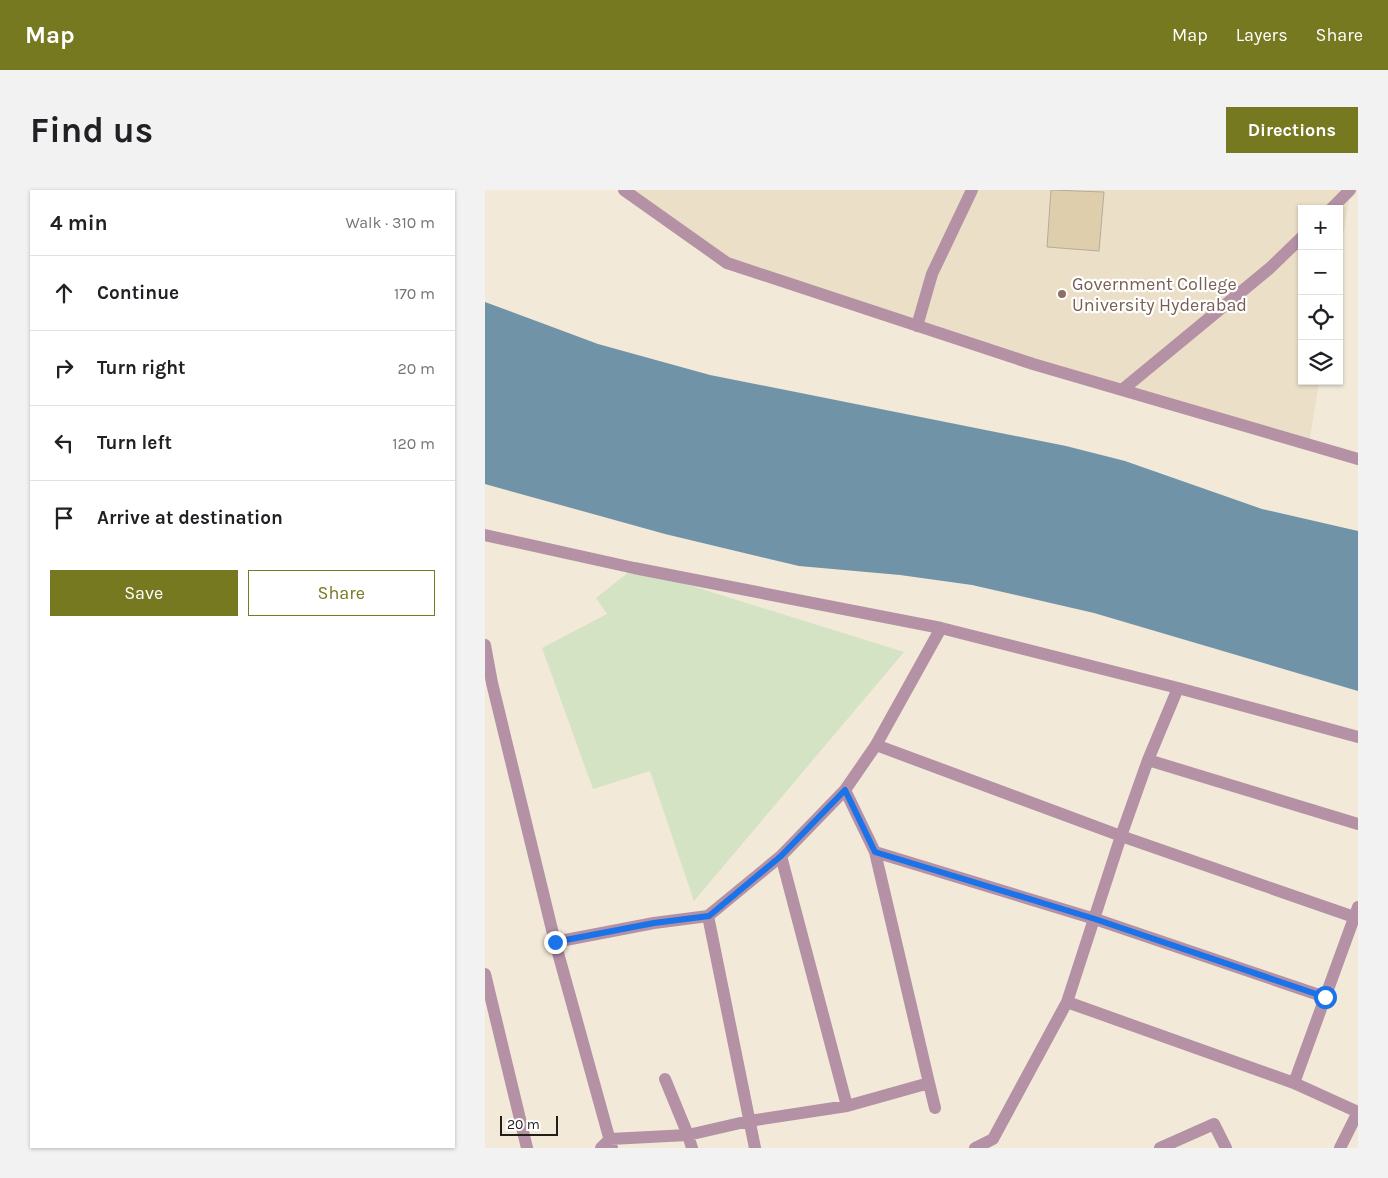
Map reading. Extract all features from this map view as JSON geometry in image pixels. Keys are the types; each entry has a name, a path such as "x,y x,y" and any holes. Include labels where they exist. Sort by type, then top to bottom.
{"street":[{"path":"624,190 727,263 1033,364 1358,459"},
{"path":"917,326 932,274 972,190"},
{"path":"1335,205 1350,190"},
{"path":"1123,390 1270,268 1298,241"},
{"path":"485,535 634,568 941,628 1178,688 1358,738"},
{"path":"555,942 654,923 709,916 781,856 845,790 876,745 941,628"},
{"path":"485,645 555,942 608,1145 688,1135 749,1121 847,1106 929,1083"},
{"path":"975,1148 996,1143 1067,1002 1121,836 1148,760 1178,688"},
{"path":"876,745 1121,836 1356,912 1294,1083"},
{"path":"1148,760 1358,824"},
{"path":"845,790 875,852 935,1108"},
{"path":"875,852 1095,919 1325,997"},
{"path":"781,856 847,1106"},
{"path":"709,916 755,1148"},
{"path":"485,974 527,1148"},
{"path":"1067,1002 1294,1083 1358,1112 1340,1148"},
{"path":"665,1079 692,1148"},
{"path":"1160,1148 1214,1124 1226,1148"}],"shaded area":[{"name":"Government College University Hyderabad","path":"631,190 1351,190 1343,235 1343,205 1298,205 1298,385 1318,385 1309,445 727,263"}],"green space":[{"path":"634,568 904,652 694,901 650,771 593,789 542,648 607,614 596,598"}],"water":[{"path":"485,302 598,344 710,375 1066,446 1125,461 1262,509 1358,531 1358,691 1094,613 972,585 900,575 799,566 665,534 485,484"}],"building":[{"path":"1051,190 1104,192 1099,251 1047,247"}],"place":[{"name":"Government College University Hyderabad","path":"1062,294"}],"route":[{"path":"555,942 654,923 709,916 781,856 845,790 875,852 1095,919 1325,997"}]}
